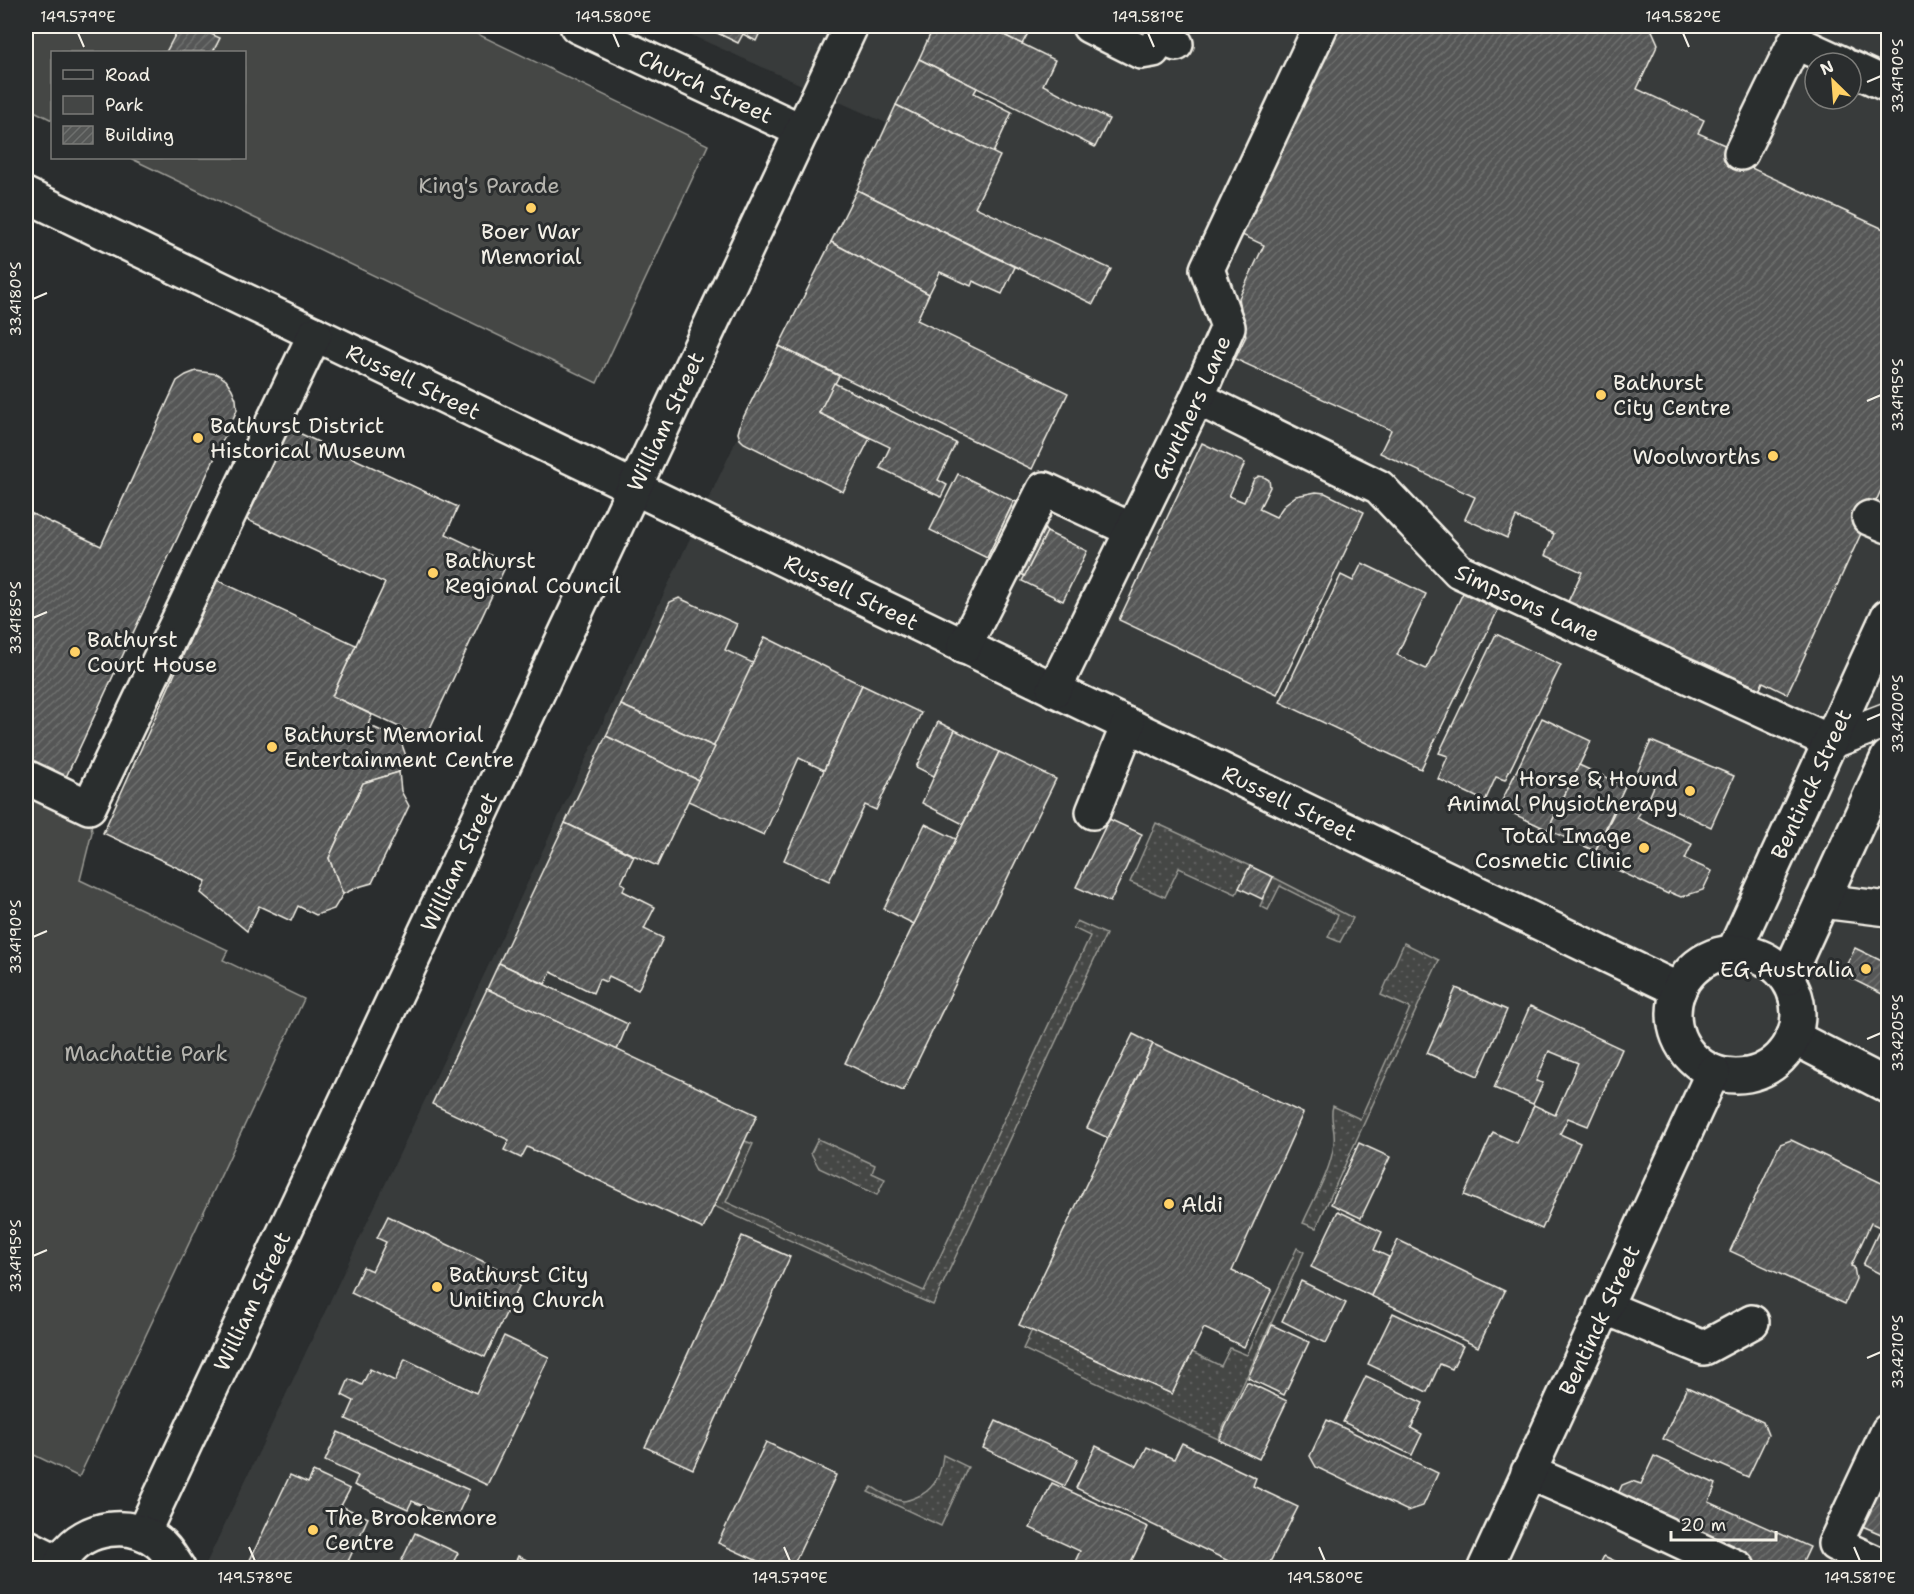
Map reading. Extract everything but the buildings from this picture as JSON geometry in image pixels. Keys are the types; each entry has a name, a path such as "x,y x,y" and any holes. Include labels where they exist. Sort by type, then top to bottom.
{"street":[{"name":"Church Street","path":"578,26 614,33 802,131"},
{"name":"William Street","path":"143,1533 851,26"},
{"path":"1089,26 1141,52 1153,50 1161,38 1176,45"},
{"name":"Gunthers Lane","path":"1054,690 1197,398 1228,327 1207,269 1322,26"},
{"path":"1741,153 1795,42 1815,51"},
{"path":"1863,74 1888,85"},
{"name":"Russell Street","path":"26,195 1679,990"},
{"path":"26,777 89,807 315,334"},
{"name":"Simpsons Lane","path":"1197,398 1379,487 1459,571 1831,742"},
{"path":"964,647 1044,489 1132,530"},
{"name":"Bentinck Street","path":"1734,951 1888,616"},
{"path":"1831,742 1888,720"},
{"path":"1093,812 1128,725"},
{"path":"1787,978 1888,758"},
{"path":"1822,901 1888,909"},
{"path":"1734,951 1754,954 1772,963 1787,978 1796,996 1798,1017 1793,1037 1784,1053 1770,1065 1752,1074 1734,1075 1713,1072 1698,1063 1684,1048 1676,1029 1674,1009 1679,990 1688,975 1701,962 1716,955 1734,951"},
{"path":"1793,1037 1888,1086"},
{"name":"Bentinck Street","path":"1485,1569 1713,1072"},
{"path":"1604,1307 1704,1348 1752,1322"},
{"path":"1887,1569 1835,1544 1888,1431"},
{"path":"1528,1472 1738,1569"},
{"path":"26,1546 61,1566 65,1555 81,1540 101,1530 122,1528 143,1533 158,1541 170,1554 178,1569"}],"shaded area":[{"path":"671,26 1888,26 1888,1568 204,1568 886,123"}],"green space":[{"name":"King's Parade","path":"26,26 461,26 708,145 597,383 132,159 246,159 246,51 51,51 51,120 26,107"},
{"name":"Machattie Park","path":"26,777 89,807 92,832 80,880 228,950 223,960 304,999 79,1477 26,1451"},
{"path":"1156,823 1250,866 1236,894 1179,868 1165,897 1130,882"},
{"path":"1273,877 1353,918 1340,942 1328,937 1338,915 1280,886 1268,910 1260,906"},
{"path":"1077,921 1106,934 933,1305 714,1206 745,1141 753,1144 726,1202 924,1291 1090,936 1073,928"},
{"path":"1404,943 1439,960 1316,1228 1303,1223 1326,1174 1332,1153 1333,1106 1360,1119 1410,1008 1381,995"},
{"path":"818,1139 875,1165 872,1173 885,1179 877,1195 819,1168 811,1153"},
{"path":"1297,1248 1304,1252 1218,1439 1023,1349 1032,1330 1172,1394 1192,1352 1221,1366 1230,1348 1247,1355"},
{"path":"943,1455 968,1467 941,1526 868,1492 872,1487 903,1501 921,1495 937,1478"}],"place":[{"name":"Boer War Memorial","path":"531,208"},
{"name":"Bathurst City Centre","path":"1601,395"},
{"name":"Bathurst District Historical Museum","path":"198,438"},
{"name":"Woolworths","path":"1773,456"},
{"name":"Bathurst Regional Council","path":"433,573"},
{"name":"Bathurst Court House","path":"75,652"},
{"name":"Bathurst Memorial Entertainment Centre","path":"272,747"},
{"name":"Horse & Hound Animal Physiotherapy","path":"1690,791"},
{"name":"Total Image Cosmetic Clinic","path":"1644,848"},
{"name":"EG Australia","path":"1866,969"},
{"name":"Aldi","path":"1169,1204"},
{"name":"Bathurst City Uniting Church","path":"437,1287"},
{"name":"The Brookemore Centre","path":"313,1530"}]}
